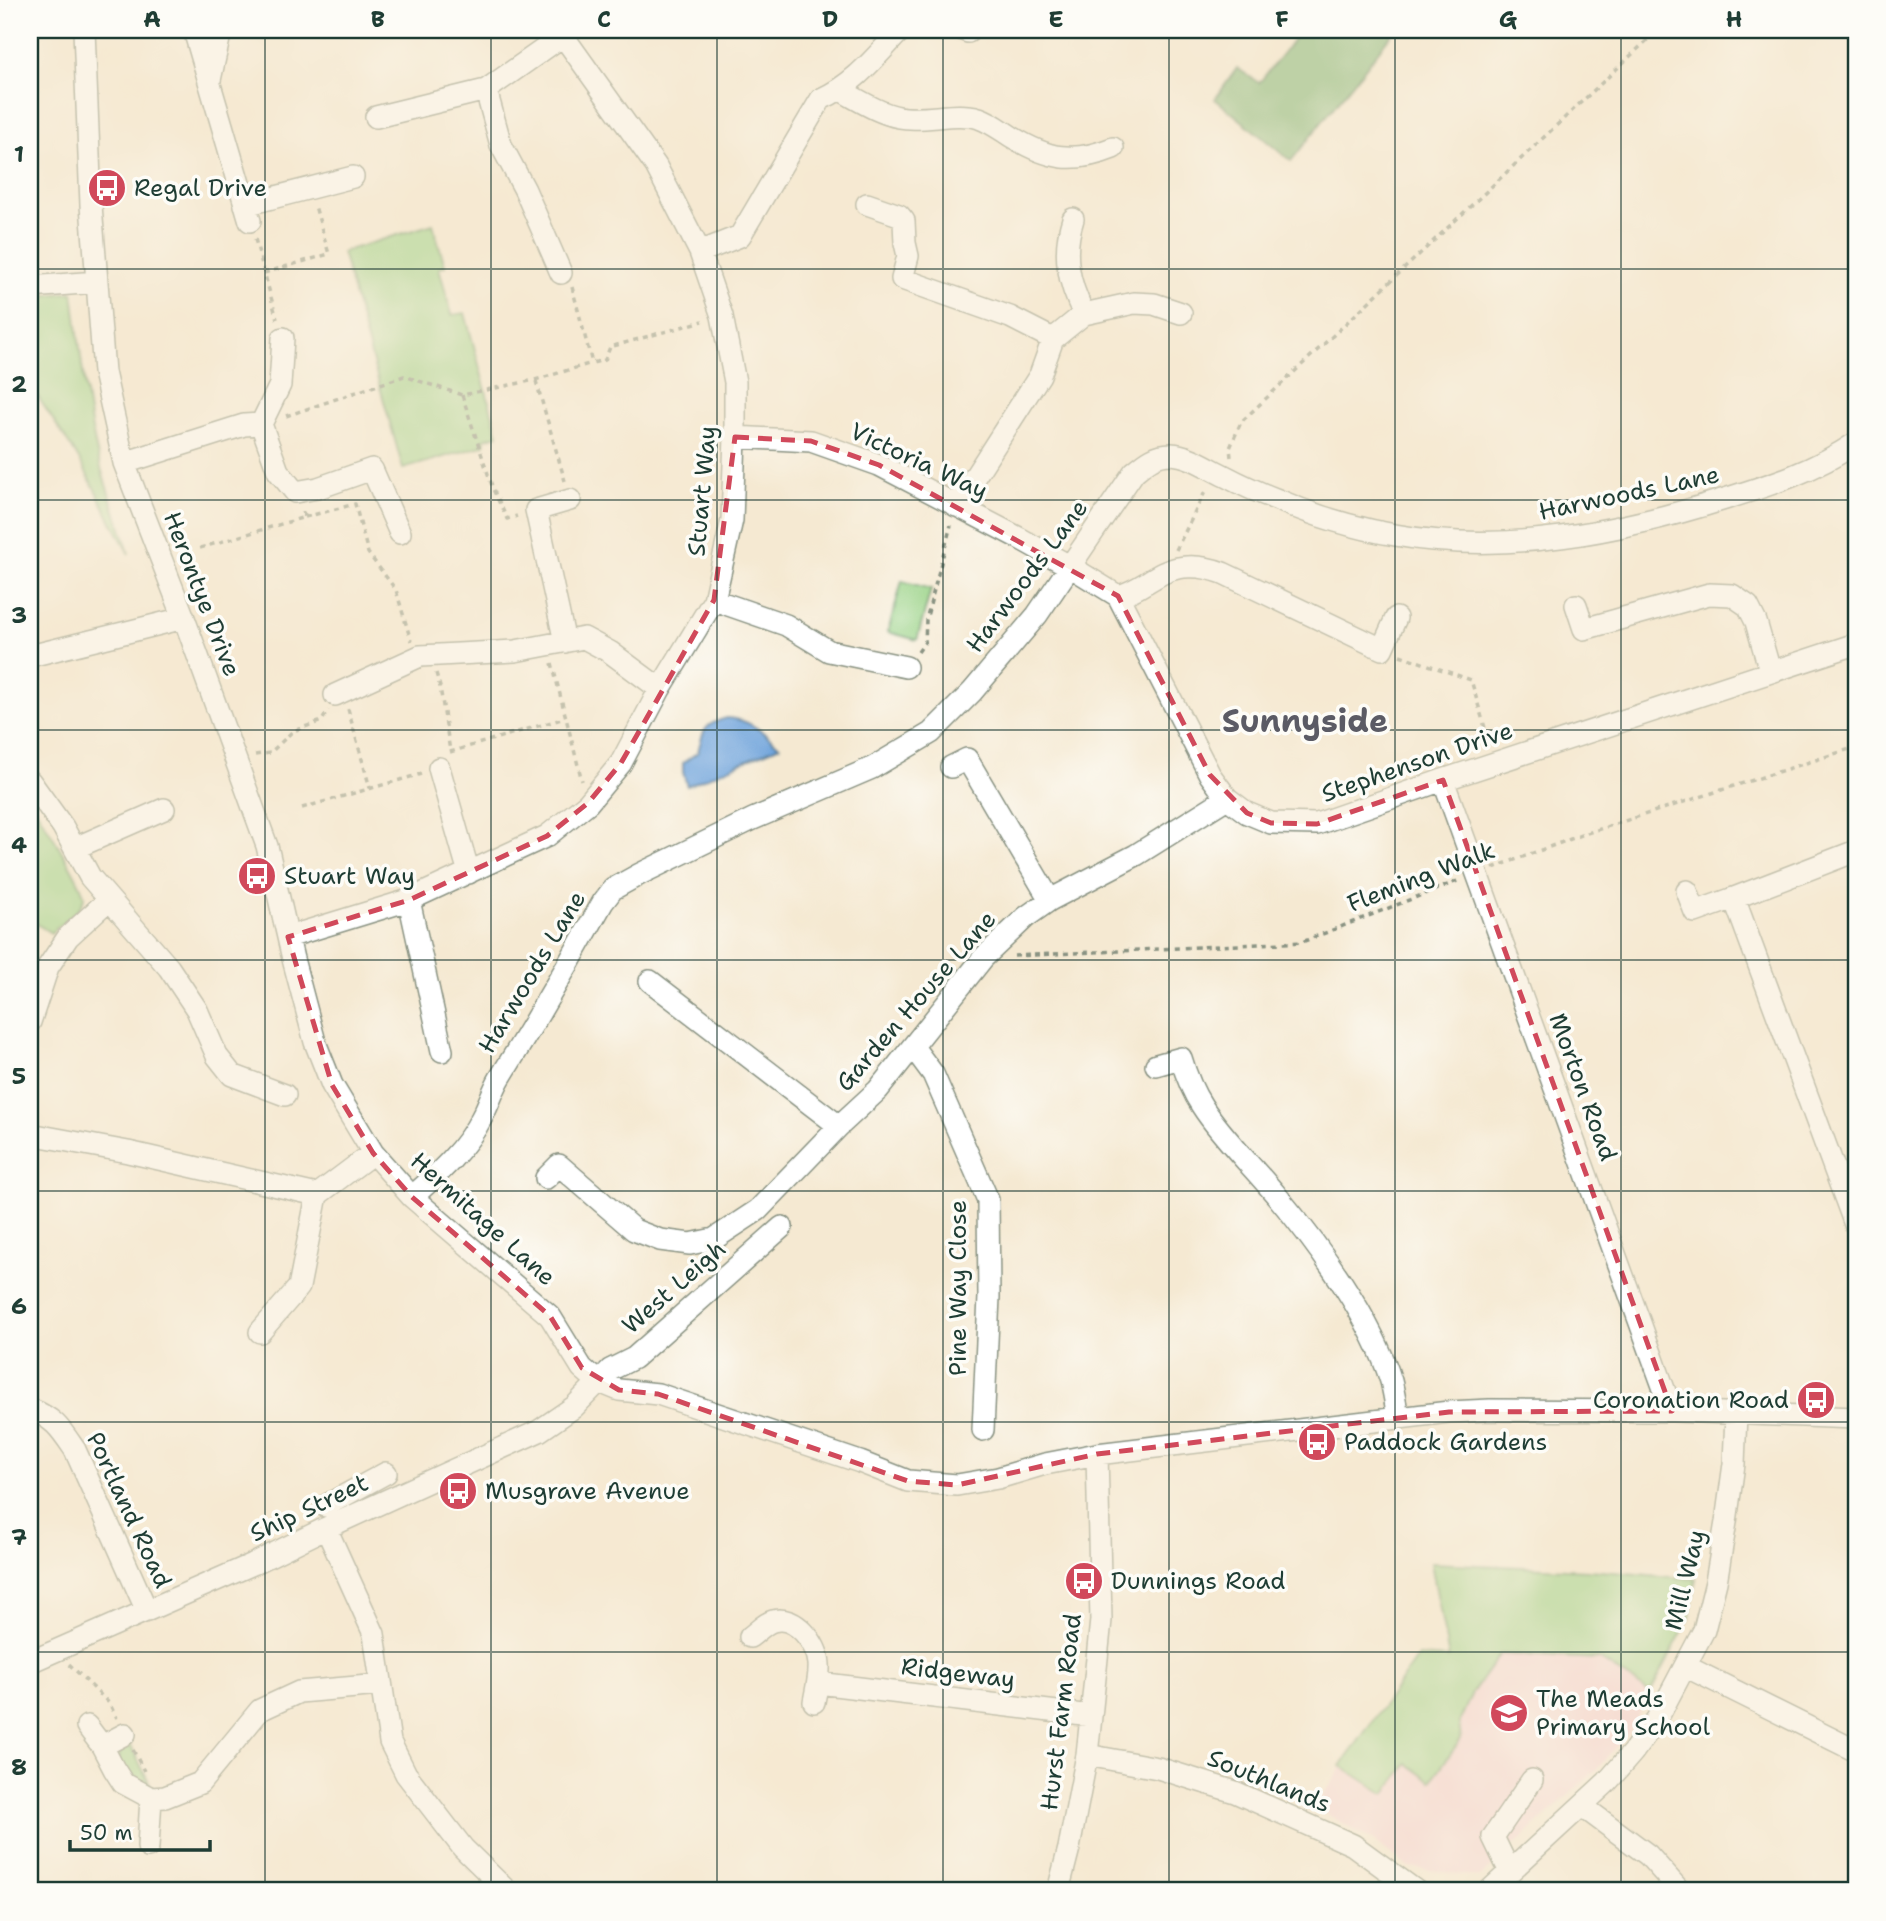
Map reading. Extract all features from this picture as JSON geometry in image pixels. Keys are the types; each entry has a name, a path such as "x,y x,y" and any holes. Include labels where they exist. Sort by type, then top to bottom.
{"street":[{"name":"Herontye Drive","path":"84,30 91,205 104,372 124,463 267,846 315,1042 332,1085 373,1153"},
{"path":"194,30 247,213 309,188 354,177"},
{"path":"210,82 221,30"},
{"path":"700,252 740,236 821,99 853,81 901,30"},
{"path":"376,117 486,90 561,32"},
{"name":"Stuart Way","path":"288,937 409,900 547,836 588,803 621,762 660,689 714,600 732,520 735,436 735,382 722,316 700,252 656,166 561,32"},
{"path":"486,90 500,145 525,190 561,273"},
{"path":"840,90 900,118 978,118 1037,150 1057,157 1075,159 1094,156 1113,148"},
{"path":"867,204 900,215 904,221 908,256 902,279 1010,317 1054,339"},
{"path":"1073,219 1067,243 1068,270 1084,314"},
{"path":"30,287 97,282"},
{"path":"956,506 1040,375 1054,339 1084,314 1134,303 1156,295 1181,313"},
{"path":"283,338 280,385 261,424 278,471 295,492 318,488 372,469 400,533"},
{"path":"124,463 244,425 261,424"},
{"name":"Victoria Way","path":"735,436 811,441 878,466 1071,567"},
{"name":"Harwoods Lane","path":"412,1196 459,1152 481,1119 498,1082 553,993 603,902 613,890 753,819 872,768 931,733 972,692 1037,615 1134,472 1153,457 1173,454 1192,460 1280,501 1333,521 1394,535 1479,542 1536,540 1602,530 1693,509 1785,481 1829,461 1856,443"},
{"path":"556,643 536,510 570,500"},
{"path":"1071,567 1118,596 1129,593 1164,572 1185,567 1206,567 1382,649 1396,618"},
{"path":"1576,605 1584,629 1709,594 1732,595 1748,606 1756,622 1770,671"},
{"name":"Stephenson Drive","path":"1118,596 1210,775 1227,798 1247,813 1271,823 1317,824 1856,644"},
{"path":"714,600 786,625 829,652 906,667"},
{"path":"30,656 184,618"},
{"path":"339,693 423,656 515,651 584,638 610,652 660,689"},
{"path":"951,767 967,759 1050,900"},
{"path":"444,760 469,873"},
{"path":"30,780 63,827 90,877 169,968 197,1010 218,1056 232,1075 285,1096"},
{"name":"Morton Road","path":"1443,780 1672,1411"},
{"name":"Garden House Lane","path":"558,1165 634,1230 660,1240 690,1244 714,1239 758,1210 839,1126 878,1090 983,958 1026,917 1050,900 1136,855 1227,798"},
{"path":"75,848 164,809"},
{"path":"1687,891 1695,912 1856,851"},
{"path":"1734,898 1856,1227"},
{"path":"30,1022 48,967 68,937 108,900"},
{"path":"409,900 442,1051"},
{"path":"650,981 662,1005 839,1126"},
{"name":"Pine Way Close","path":"913,1047 933,1074 988,1200 989,1423"},
{"path":"1156,1065 1181,1058 1189,1082 1202,1107 1287,1208 1320,1252 1372,1338 1390,1381 1398,1418"},
{"path":"30,1134 128,1152 317,1195 299,1287 260,1332"},
{"name":"Hermitage Lane","path":"317,1195 373,1153 412,1196 551,1316 582,1368 597,1381"},
{"name":"West Leigh","path":"597,1381 610,1370 634,1358 782,1227"},
{"path":"597,1381 619,1390 658,1394 860,1462 908,1481 957,1485 1097,1454 1398,1418 1490,1410 1672,1411 1856,1418"},
{"name":"Ship Street","path":"30,1662 147,1611 326,1517 365,1510 539,1432 574,1407 597,1381"},
{"name":"Portland Road","path":"30,1409 47,1416 75,1450 147,1611"},
{"name":"Mill Way","path":"1489,1891 1584,1805 1633,1752 1657,1719 1704,1630 1716,1582 1734,1464 1736,1414"},
{"name":"Hurst Farm Road","path":"1058,1891 1087,1755 1101,1620 1097,1454"},
{"path":"386,1473 355,1490 326,1517 374,1634 390,1742 406,1774 463,1848 507,1891"},
{"path":"355,1490 365,1510"},
{"name":"Ridgeway","path":"750,1637 771,1621 784,1620 801,1629 813,1645 820,1662 816,1692 1091,1716"},
{"path":"1685,1666 1856,1751"},
{"path":"87,1726 124,1783 151,1798 165,1797 200,1783 260,1710 299,1692 380,1685"},
{"path":"102,1746 125,1734"},
{"name":"Southlands","path":"1087,1755 1157,1768 1236,1792 1353,1845 1416,1891"},
{"path":"1510,1872 1493,1837 1532,1780"},
{"path":"148,1847 151,1798"},
{"path":"1584,1805 1648,1855 1680,1891"}],"path":[{"path":"1164,572 1215,472 1233,467 1230,448 1241,422 1658,30"},
{"path":"264,273 329,254 309,188"},
{"path":"247,213 283,338"},
{"path":"561,273 570,280 592,363"},
{"path":"261,424 404,376 462,395 535,380 605,360 610,347 722,316"},
{"path":"535,380 570,500"},
{"path":"462,395 493,489 507,519 536,510"},
{"path":"295,492 305,517"},
{"path":"200,548 355,504 368,553 396,590 423,656 440,687 444,760"},
{"path":"906,667 925,642 926,620 956,506"},
{"path":"556,643 566,718 588,803"},
{"path":"1382,649 1471,680 1495,763"},
{"path":"235,757 270,753 293,731 322,721 339,693"},
{"path":"339,693 370,788"},
{"path":"302,808 370,788 566,718"},
{"name":"Fleming Walk","path":"983,958 1302,942 1584,834 1856,747"}],"highlighted area":[{"path":"735,437 811,441 879,465 1118,596 1210,775 1247,813 1271,823 1317,824 1443,780 1672,1411 1449,1412 1097,1454 957,1485 908,1481 658,1394 619,1390 582,1368 550,1316 412,1197 373,1153 332,1085 288,937 409,900 547,836 588,803 621,763 714,600"}],"shaded area":[{"name":"The Meads Primary School","path":"1431,1563 1589,1570 1696,1579 1690,1617 1629,1733 1596,1770 1516,1844 1506,1847 1495,1864 1480,1877 1408,1867 1375,1842 1315,1807 1418,1656 1449,1658"}],"green space":[{"path":"1291,30 1395,30 1291,161 1215,99 1237,68 1259,83 1297,35"},
{"path":"433,224 445,266 439,268 452,315 465,313 498,435 484,439 485,445 403,469 342,252"},
{"path":"73,292 93,437 129,554 79,459 30,385 30,297"},
{"path":"902,581 931,589 917,640 888,632"},
{"path":"30,801 69,865 84,897 76,912 51,933 35,923 30,925"},
{"path":"1431,1563 1589,1570 1696,1579 1690,1617 1650,1693 1599,1659 1500,1654 1472,1693 1459,1723 1461,1739 1431,1781 1407,1764 1385,1794 1341,1766 1418,1656 1449,1658"},
{"path":"128,1740 150,1784 132,1776 118,1762 122,1744"}],"water":[{"path":"727,718 749,724 780,746 687,786 683,763 698,752 706,729"}],"place":[{"name":"Regal Drive","path":"107,188"},
{"name":"Stuart Way","path":"257,876"},
{"name":"Coronation Road","path":"1816,1400"},
{"name":"Paddock Gardens","path":"1317,1442"},
{"name":"Musgrave Avenue","path":"458,1491"},
{"name":"Dunnings Road","path":"1084,1581"},
{"name":"The Meads Primary School","path":"1509,1713"}],"district":[{"name":"Sunnyside","path":"1305,721"}]}
